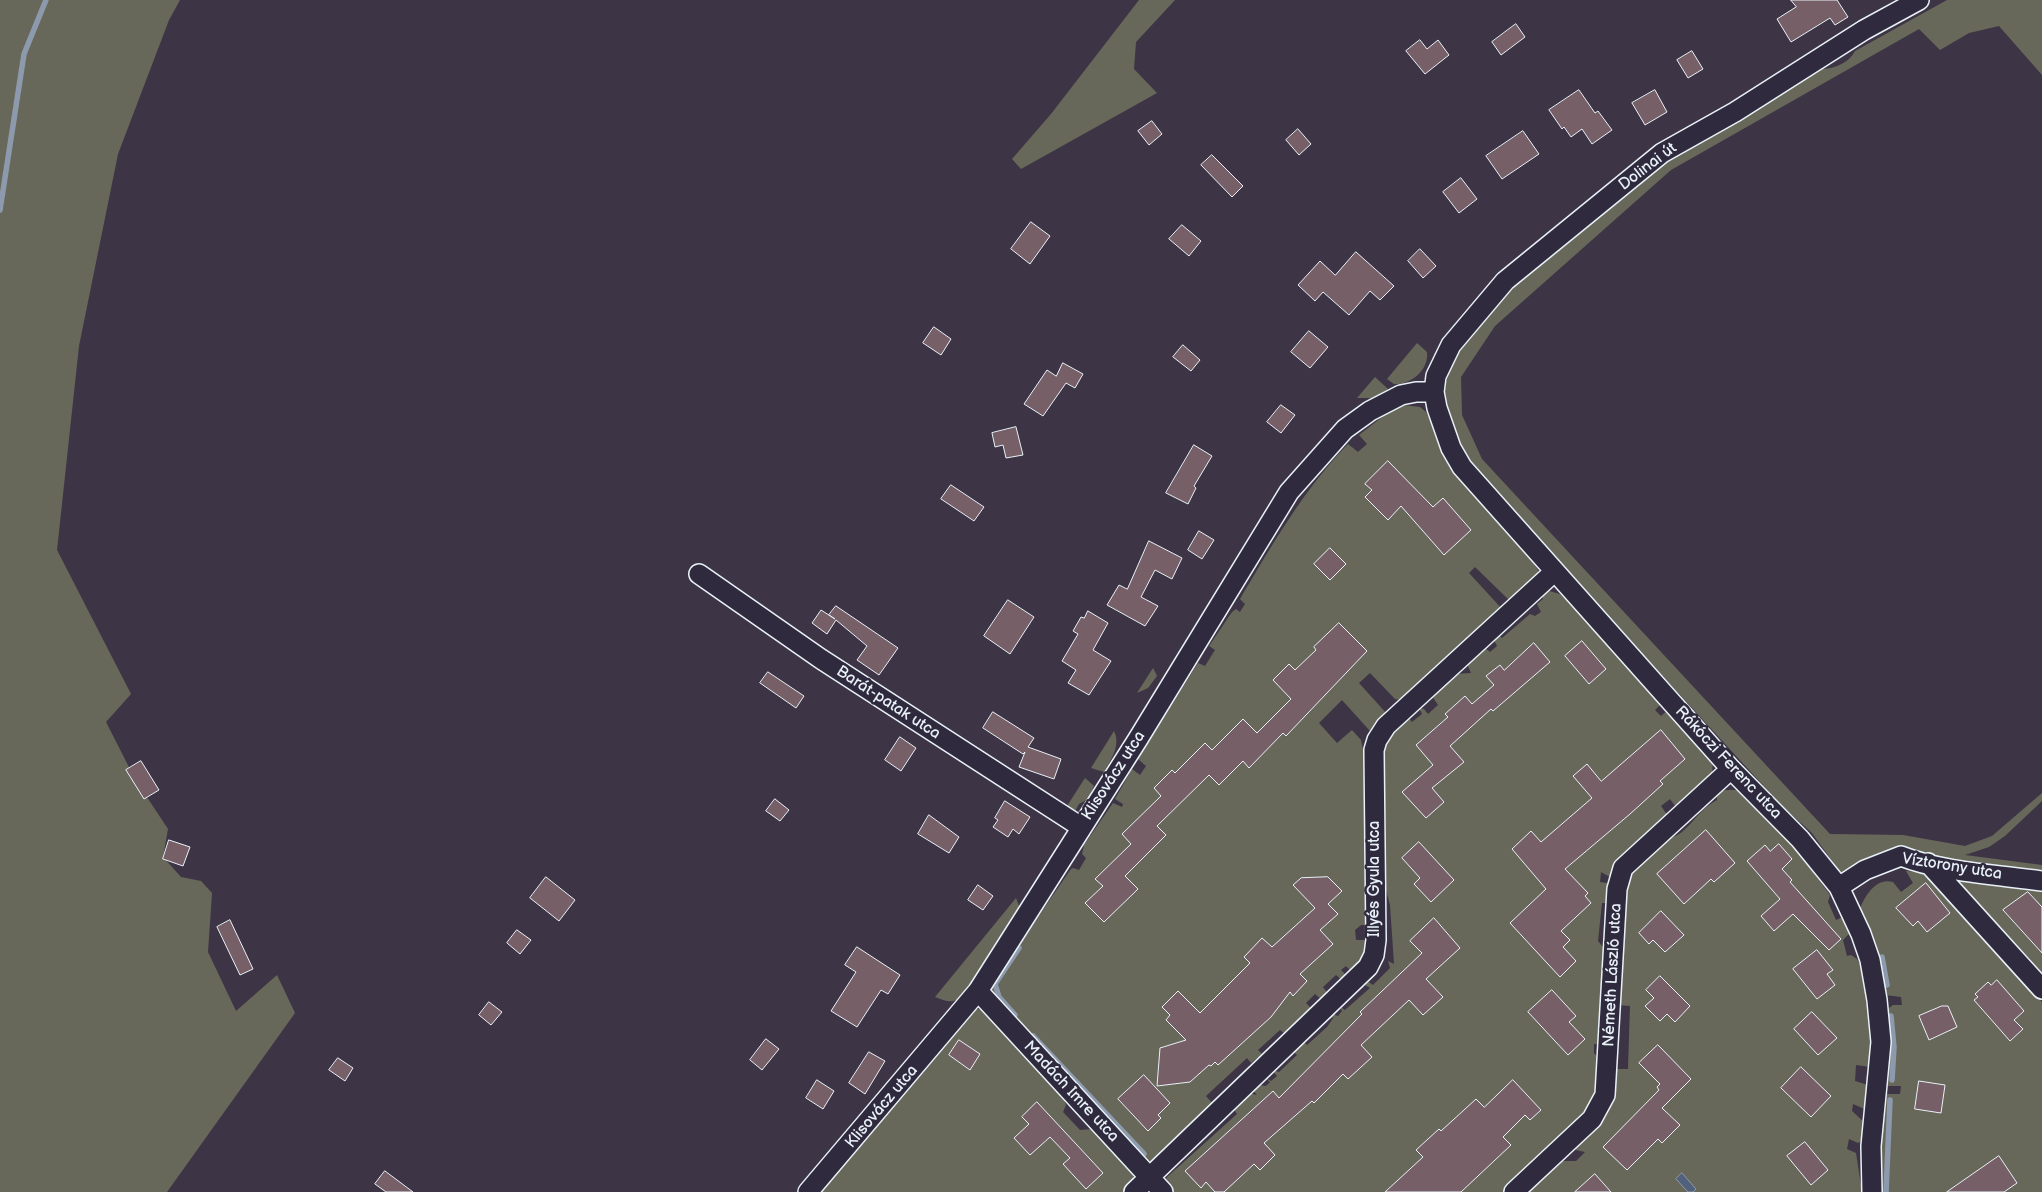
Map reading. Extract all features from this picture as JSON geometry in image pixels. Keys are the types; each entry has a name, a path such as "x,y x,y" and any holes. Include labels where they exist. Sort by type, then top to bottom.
{"street":[{"name":"Dolinai út","path":"1434,392 1440,365 1452,345 1505,281 1662,153 1735,112 1864,30 1919,0"},
{"name":"Klisovácz utca","path":"808,1192 978,992 1138,739 1288,492 1338,436 1370,411 1401,395 1416,392 1434,392"},
{"name":"Rákóczi Ferenc utca","path":"1434,392 1443,430 1462,467 1730,769 1800,839 1839,887 1861,934 1870,960 1877,1000 1881,1042 1871,1146 1872,1192"},
{"name":"Illyés Gyula utca","path":"1134,1192 1148,1176 1368,967 1374,955 1376,940 1374,750 1377,740 1386,726 1554,572"},
{"name":"Barát-patak utca","path":"699,574 838,670 1081,828"},
{"name":"Németh László utca","path":"1514,1192 1592,1119 1605,1095 1617,889 1623,868 1730,769"},
{"name":"Víztorony utca","path":"1839,887 1865,870 1901,856 1928,863 2042,881"},
{"path":"1928,863 2042,989"},
{"name":"Madách Imre utca","path":"978,992 1163,1192"}],"green space":[{"path":"0,0 180,0 169,20 118,154 79,346 57,550 131,694 106,722 135,779 168,829 163,857 181,877 201,881 212,893 208,952 236,1011 277,975 295,1013 167,1192 0,1192"},
{"path":"1139,0 1175,0 1136,42 1134,69 1157,93 1021,169 1012,159 1051,114"},
{"path":"1947,0 2042,0 2042,75 1999,26 1969,33 1940,50 1919,29 1671,170 1495,326 1461,377 1462,415 1482,459 1830,834 1903,835 1965,846 1992,836 2042,793 2042,801 2005,836 1989,847 1965,855 2042,865 2042,875 1951,860 1916,851 1893,852 1847,874 1840,872 1812,833 1782,806 1470,466 1450,420 1444,388 1457,347 1502,295 1660,162 1821,69 1841,64 1849,59 1855,51"},
{"path":"1417,343 1427,352 1425,365 1418,375 1412,379 1400,384 1394,384 1387,379"},
{"path":"1375,377 1388,389 1374,398 1357,398"},
{"path":"1402,405 1420,407 1426,412 1450,464 1468,488 1527,554 1538,570 1538,576 1510,601 1475,567 1469,573 1503,610 1402,700 1395,699 1370,673 1359,683 1387,714 1375,723 1370,731 1342,700 1319,723 1337,743 1352,730 1361,740 1365,760 1368,925 1361,925 1355,930 1356,940 1366,940 1364,956 1352,972 1346,966 1341,970 1350,979 1344,982 1336,975 1323,987 1328,994 1322,1000 1315,994 1306,1003 1311,1008 1284,1033 1280,1030 1258,1050 1262,1054 1251,1063 1247,1058 1206,1096 1213,1104 1152,1161 1143,1160 994,998 991,989 993,982 1071,869 1079,870 1086,858 1082,854 1084,845 1113,803 1122,807 1123,804 1115,799 1132,769 1140,775 1146,766 1138,759 1198,663 1205,666 1215,650 1209,646 1232,612 1236,609 1240,612 1245,604 1240,599 1303,499 1332,461 1348,444 1358,452 1367,444 1359,435 1391,410"},
{"path":"1549,591 1560,594 1570,603 1662,703 1655,710 1661,716 1668,710 1713,761 1712,773 1676,807 1670,799 1661,806 1668,816 1619,861 1610,877 1601,872 1600,882 1607,883 1609,889 1608,903 1602,903 1598,941 1606,951 1602,1045 1594,1044 1594,1053 1599,1059 1601,1076 1593,1106 1557,1145 1503,1192 1172,1192 1165,1183 1167,1177 1237,1114 1232,1106 1248,1093 1257,1095 1253,1090 1258,1085 1266,1086 1270,1082 1265,1077 1271,1081 1277,1076 1272,1070 1279,1072 1297,1055 1293,1051 1304,1042 1307,1045 1327,1027 1334,1017 1322,1023 1332,1014 1338,1016 1342,1011 1340,1007 1345,1010 1370,988 1365,985 1367,981 1373,985 1390,968 1388,961 1394,964 1390,905 1386,890 1383,888 1382,752 1395,729 1408,717 1412,722 1422,714 1419,708 1424,709 1428,714 1438,705 1432,696 1455,674 1471,673 1467,664 1482,649 1485,648 1490,652 1497,646 1493,638 1498,634 1502,638 1530,614 1535,616 1541,612 1537,604 1543,599 1542,595"},
{"path":"1153,668 1157,676 1148,688 1137,693"},
{"path":"1114,731 1116,747 1104,772 1091,768"},
{"path":"1085,778 1094,786 1088,799 1079,804 1074,813 1061,809 1067,806"},
{"path":"1738,790 1750,798 1795,848 1830,895 1828,902 1836,920 1843,917 1849,934 1843,940 1847,956 1851,955 1861,965 1871,1030 1871,1067 1856,1065 1855,1081 1871,1086 1867,1110 1853,1104 1852,1111 1865,1123 1863,1140 1858,1143 1849,1139 1847,1149 1856,1153 1862,1192 1527,1192 1561,1161 1576,1161 1585,1152 1576,1150 1576,1147 1615,1069 1628,1069 1630,1006 1618,1005 1626,882 1641,859 1665,840 1682,832 1702,811 1717,800 1717,797 1702,806 1718,792"},
{"path":"1906,871 1920,872 1925,876 2042,1002 2042,1192 1881,1192 1882,1138 1887,1094 1900,1094 1901,1086 1888,1086 1890,1054 1888,1016 1889,1008 1893,1005 1902,1005 1901,997 1885,995 1876,950 1860,908 1872,888 1882,882 1893,882 1901,892 1913,883"},
{"path":"1958,876 2042,887 2042,981 2032,968 2031,960 1955,880"},
{"path":"1016,898 1022,914 962,995 953,1001 946,1001 935,997"},
{"path":"973,1010 984,1010 1064,1099 1066,1105 1063,1112 1080,1130 1092,1129 1133,1172 1133,1180 1126,1192 818,1192"}],"water":[{"path":"1682,1173 1696,1189 1693,1192 1688,1192 1676,1179"}],"building":[{"path":"1791,0 1837,0 1848,17 1835,25 1830,18 1791,42 1777,19 1796,7"},
{"path":"1516,24 1525,37 1501,55 1492,42"},
{"path":"1420,40 1427,49 1438,40 1449,55 1425,74 1406,51"},
{"path":"1692,51 1703,69 1688,78 1677,60"},
{"path":"1579,90 1595,113 1598,111 1612,130 1592,144 1582,129 1571,137 1564,127 1562,129 1549,110"},
{"path":"1655,90 1667,112 1645,125 1632,103"},
{"path":"1152,121 1162,134 1149,145 1138,131"},
{"path":"1298,129 1311,144 1299,155 1286,140"},
{"path":"1523,131 1539,154 1502,179 1486,156"},
{"path":"1212,155 1243,186 1232,197 1201,165"},
{"path":"1461,178 1477,199 1459,213 1443,192"},
{"path":"1031,222 1050,236 1030,264 1011,249"},
{"path":"1182,225 1201,241 1189,256 1169,239"},
{"path":"1420,249 1436,266 1423,278 1408,261"},
{"path":"1356,252 1394,286 1380,300 1370,291 1349,315 1323,292 1315,301 1298,285 1320,261 1335,275"},
{"path":"934,327 951,339 941,355 923,343"},
{"path":"1309,331 1328,347 1310,368 1291,352"},
{"path":"1183,345 1200,360 1191,371 1173,357"},
{"path":"1063,363 1083,374 1075,388 1066,383 1043,416 1024,404 1047,370 1056,376"},
{"path":"1281,405 1295,415 1281,433 1267,422"},
{"path":"1016,427 1023,455 1006,458 1003,445 995,447 992,433"},
{"path":"1194,445 1212,456 1194,486 1196,488 1188,504 1166,493"},
{"path":"1388,461 1433,507 1443,498 1471,530 1444,555 1401,506 1388,520 1365,497 1372,490 1365,484"},
{"path":"951,485 984,507 974,521 941,499"},
{"path":"1199,531 1214,540 1202,559 1188,550"},
{"path":"1149,541 1182,558 1172,579 1155,570 1141,597 1158,606 1145,626 1107,605 1119,585 1127,589"},
{"path":"1330,548 1346,564 1330,580 1314,564"},
{"path":"1008,600 1034,617 1010,654 984,636"},
{"path":"836,606 898,648 879,675 857,660 867,646 836,620 827,634 812,623 821,610 835,619 829,615"},
{"path":"1088,611 1108,623 1093,650 1111,661 1089,695 1068,683 1076,670 1062,661 1078,634 1073,631 1081,617 1084,618"},
{"path":"1339,623 1367,651 1286,736 1283,733 1249,768 1243,761 1219,785 1209,775 1157,826 1166,835 1125,876 1138,889 1104,922 1085,903 1103,886 1095,879 1131,844 1122,834 1161,796 1154,788 1172,770 1175,773 1205,743 1212,750 1243,719 1257,733 1291,699 1273,680 1289,664 1295,670 1316,650 1314,647"},
{"path":"1582,641 1606,669 1589,684 1565,656"},
{"path":"1534,643 1550,662 1493,711 1491,709 1450,746 1464,762 1432,788 1444,802 1426,818 1402,792 1433,765 1416,745 1448,717 1445,714 1465,696 1472,704 1494,685 1486,676 1500,665 1504,670"},
{"path":"768,672 804,696 796,708 760,683"},
{"path":"993,712 1034,738 1028,747 1061,759 1054,779 1019,767 1025,752 1023,754 983,728"},
{"path":"1661,730 1685,759 1660,781 1663,784 1565,869 1588,893 1585,896 1591,903 1561,931 1570,940 1563,947 1576,961 1560,977 1510,923 1546,889 1512,849 1531,831 1541,842 1592,798 1573,776 1587,764 1601,781"},
{"path":"900,737 916,748 901,771 885,760"},
{"path":"141,761 159,790 144,799 126,770"},
{"path":"775,799 789,810 780,821 766,811"},
{"path":"1005,801 1030,817 1019,834 1013,829 1008,837 993,827 998,820 995,818"},
{"path":"929,815 959,837 949,853 918,834"},
{"path":"1706,830 1735,863 1714,882 1711,879 1684,904 1657,874"},
{"path":"169,840 190,847 183,866 163,859"},
{"path":"1419,842 1454,880 1431,902 1414,884 1420,878 1402,858"},
{"path":"1779,844 1792,859 1782,869 1792,880 1790,882 1841,939 1829,950 1793,914 1774,931 1761,916 1780,899 1747,861 1765,845 1770,851"},
{"path":"546,877 575,900 559,921 530,898"},
{"path":"1328,877 1342,891 1328,904 1338,914 1320,930 1333,944 1300,974 1307,981 1293,996 1290,992 1271,1017 1218,1065 1215,1062 1211,1066 1209,1065 1190,1082 1157,1086 1160,1048 1186,1040 1166,1020 1170,1015 1162,1007 1178,991 1200,1013 1250,963 1244,957 1262,938 1272,947 1315,908 1293,885 1301,878"},
{"path":"1926,883 1950,913 1927,932 1918,921 1913,926 1896,908"},
{"path":"978,885 993,896 983,910 968,900"},
{"path":"2028,892 2042,907 2042,953 2003,910"},
{"path":"1661,911 1684,935 1665,952 1653,940 1649,944 1639,933"},
{"path":"1434,918 1460,948 1426,979 1443,997 1423,1015 1409,1000 1361,1045 1372,1057 1348,1079 1343,1074 1314,1103 1312,1101 1264,1143 1275,1155 1260,1170 1254,1164 1224,1192 1215,1192 1206,1182 1201,1188 1185,1171 1273,1091 1279,1098 1362,1014 1360,1012 1422,953 1410,941"},
{"path":"230,920 253,969 240,975 217,927"},
{"path":"517,930 531,940 520,954 507,943"},
{"path":"857,947 900,975 888,994 881,990 857,1027 831,1011 856,972 845,965"},
{"path":"1817,950 1833,970 1827,974 1835,985 1817,999 1793,969"},
{"path":"1660,976 1690,1006 1675,1022 1667,1014 1660,1021 1645,1006 1654,998 1646,990"},
{"path":"1997,980 2024,1011 2014,1020 2023,1029 2010,1041 1974,1000 1978,997 1975,994 1988,982 1991,985"},
{"path":"1552,990 1576,1016 1569,1022 1585,1039 1568,1055 1528,1012"},
{"path":"489,1002 502,1012 491,1025 479,1015"},
{"path":"1942,1006 1948,1006 1957,1027 1929,1040 1919,1016"},
{"path":"1812,1012 1837,1038 1818,1055 1794,1029"},
{"path":"766,1039 779,1049 762,1070 750,1060"},
{"path":"959,1040 980,1054 970,1070 949,1055"},
{"path":"1658,1045 1691,1079 1662,1108 1680,1125 1662,1143 1658,1139 1627,1170 1603,1147 1659,1090 1657,1087 1660,1084 1639,1063"},
{"path":"869,1052 885,1061 865,1094 849,1083"},
{"path":"338,1058 353,1068 345,1081 329,1070"},
{"path":"1801,1067 1831,1096 1811,1117 1781,1088"},
{"path":"1144,1075 1170,1103 1158,1115 1161,1118 1148,1131 1118,1099"},
{"path":"817,1080 834,1091 823,1109 806,1098"},
{"path":"1513,1080 1541,1110 1530,1120 1525,1115 1503,1137 1511,1145 1461,1192 1385,1192 1423,1157 1416,1150 1439,1129 1441,1131 1476,1099 1484,1107"},
{"path":"1919,1081 1945,1085 1941,1113 1915,1109"},
{"path":"1037,1102 1103,1173 1086,1189 1063,1164 1070,1158 1050,1137 1030,1155 1014,1138 1029,1124 1022,1117"},
{"path":"1805,1142 1828,1170 1811,1185 1787,1156"},
{"path":"1999,1156 2017,1183 2004,1192 1947,1192"},
{"path":"385,1171 413,1192 386,1192 375,1184"},
{"path":"1595,1174 1611,1192 1575,1192"}],"waterway":[{"path":"0,210 24,54 46,0"},
{"path":"1015,1015 999,997 995,984 1019,948"},
{"path":"1882,957 1887,985"},
{"path":"1891,1016 1894,1047 1892,1080"},
{"path":"1033,1036 1144,1154"},
{"path":"1886,1192 1890,1100"}]}
